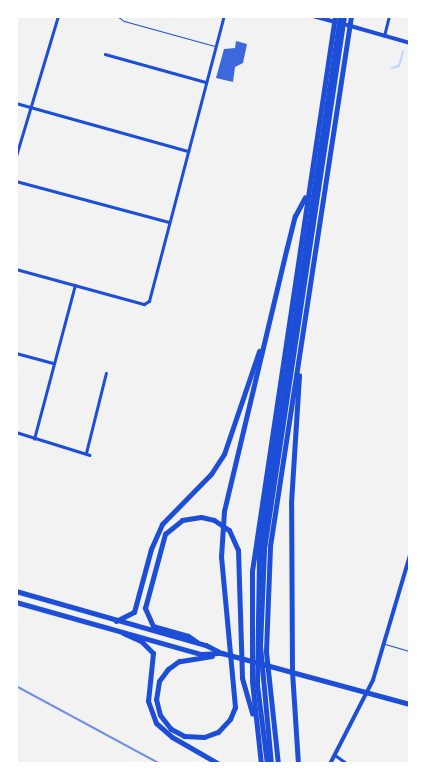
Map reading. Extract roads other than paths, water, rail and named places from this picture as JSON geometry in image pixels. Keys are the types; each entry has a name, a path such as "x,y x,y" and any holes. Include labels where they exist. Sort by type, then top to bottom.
{"highway":[{"path":"271,764 260,646 264,549 338,42 335,16"},
{"path":"278,764 268,688 267,582 300,352 340,16"},
{"path":"261,764 250,639 252,571 308,192 344,16"},
{"path":"267,764 257,676 259,554 338,42 351,16"},
{"path":"212,656 179,661 168,669 159,681 156,699 160,715 171,729 184,736 197,738 218,732 230,719 235,707 221,543 224,511 295,216 308,192"},
{"path":"116,621 134,612 151,549 162,524 211,474 224,454 265,337"},
{"path":"298,764 292,672 292,479 300,352"},
{"path":"197,642 188,636 153,626 145,608 162,540 176,524 201,517 214,520 229,530 238,550 242,678 257,732"},
{"path":"122,632 141,641 153,653 148,701 156,723 172,737 219,764"}],"main road":[{"path":"313,16 410,43"},
{"path":"330,764 367,692 385,644 410,556"},
{"path":"16,591 116,621 197,642 222,654 410,704"},
{"path":"34,608 38,599"},
{"path":"16,602 212,656 222,654"}],"street":[{"path":"16,156 32,108 58,16"},
{"path":"16,269 144,304 149,301 224,16"},
{"path":"384,36 389,16"},
{"path":"105,54 206,82"},
{"path":"16,104 188,151"},
{"path":"16,181 169,222"},
{"path":"34,440 75,285"},
{"path":"16,353 54,363"},
{"path":"86,453 106,373"},
{"path":"16,432 34,440 90,454"},
{"path":"334,754 348,764"}],"lane":[{"path":"116,16 124,21 216,46"},
{"path":"385,644 410,651"}],"waterway":[{"path":"392,68 399,66 403,52"}],"railway":[{"path":"16,686 160,764"}]}
